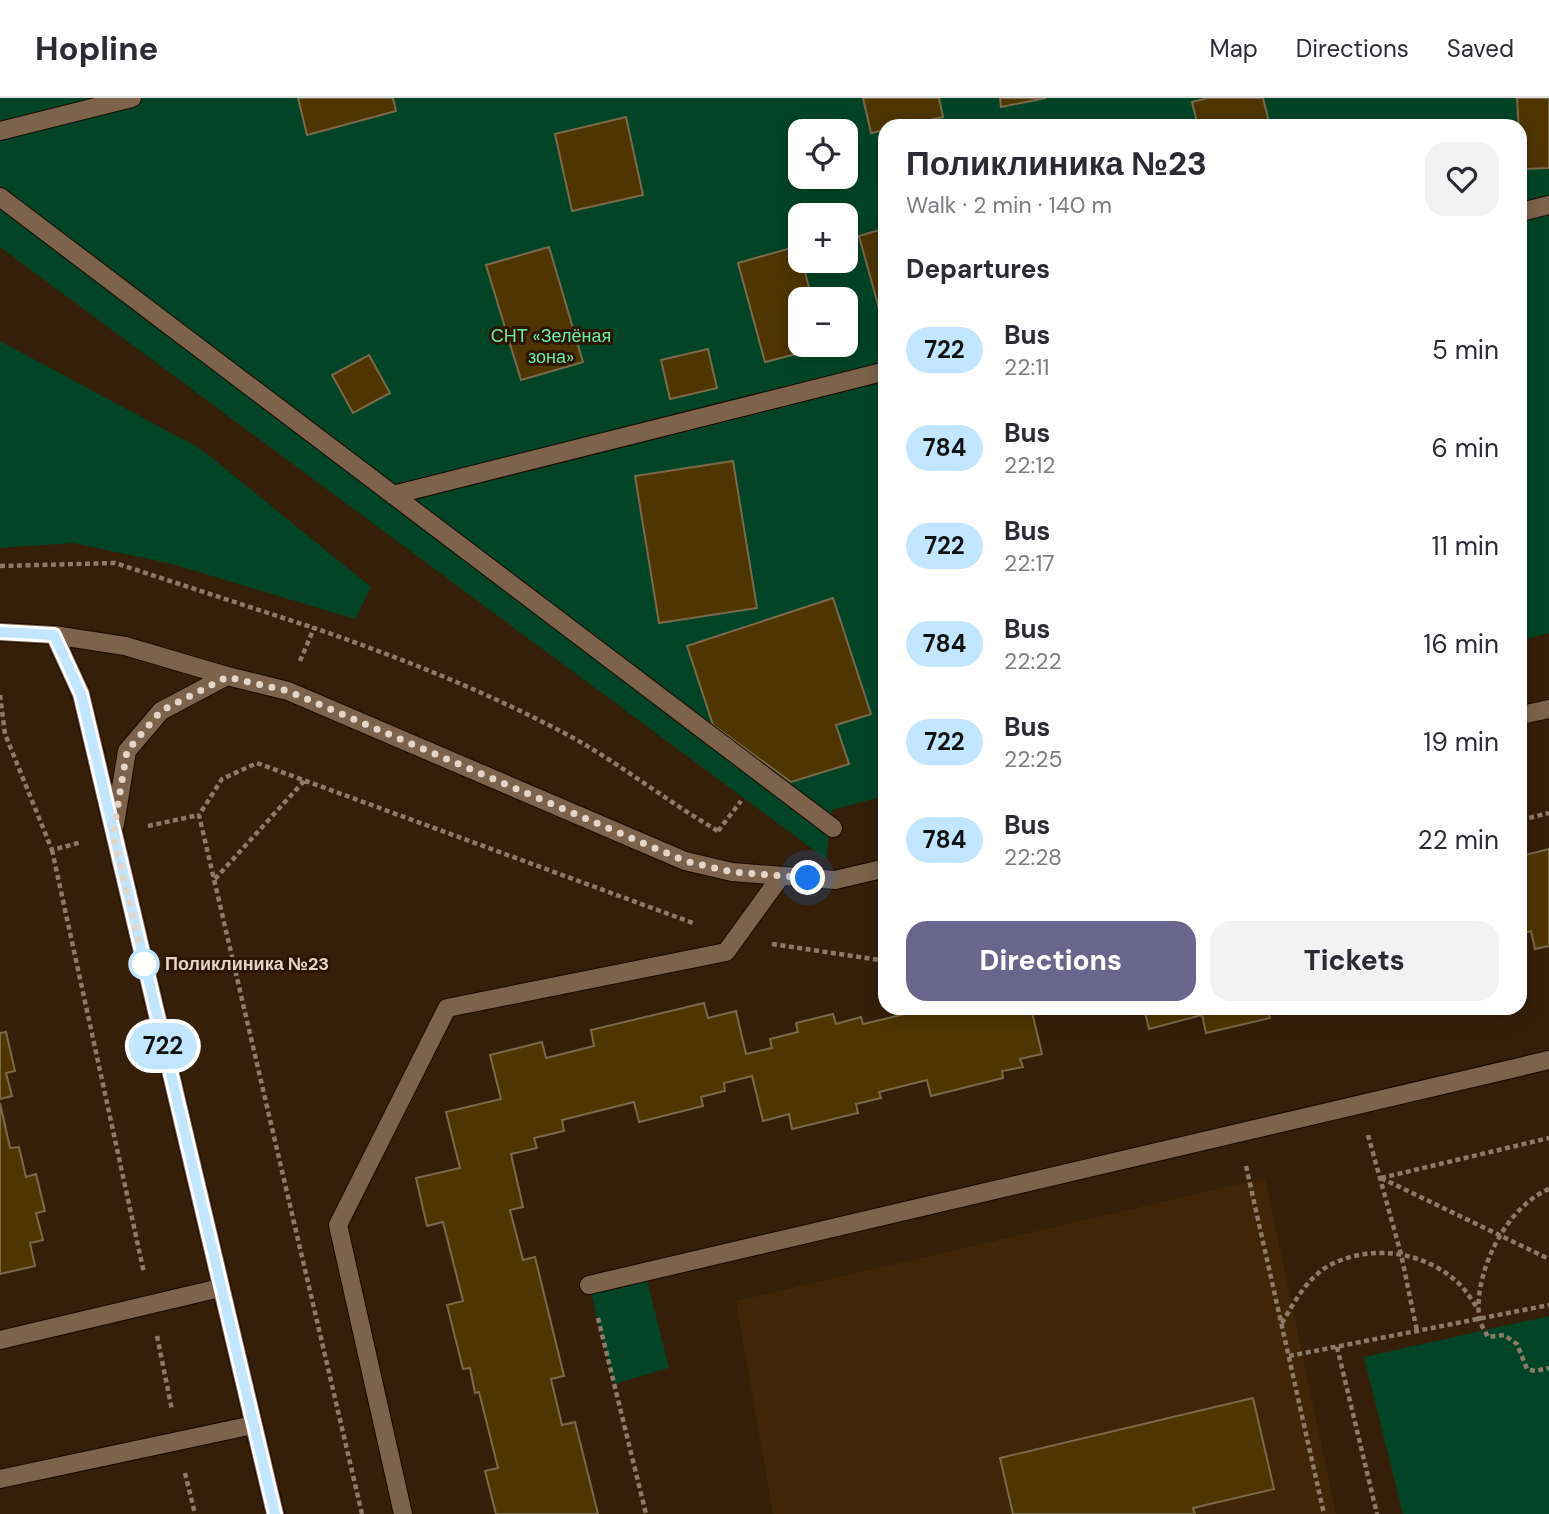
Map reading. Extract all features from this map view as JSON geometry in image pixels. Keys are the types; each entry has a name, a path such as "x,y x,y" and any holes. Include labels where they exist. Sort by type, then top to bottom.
{"street":[{"path":"0,131 132,98"},
{"path":"0,197 833,828"},
{"path":"1527,210 1549,205"},
{"path":"393,495 878,373"},
{"path":"0,632 54,635 125,646 227,677 288,691 685,861 732,872 835,880 878,870"},
{"path":"54,635 81,694 275,1514"},
{"path":"113,834 127,751 161,711 227,677"},
{"path":"1527,714 1549,709"},
{"path":"403,1514 338,1225 447,1008 726,952 781,876"},
{"path":"589,1285 1549,1060"},
{"path":"0,1340 220,1288"},
{"path":"0,1479 254,1425"}],"path":[{"path":"0,566 115,563 407,661 514,707 635,775 718,831"},
{"path":"288,691 314,628"},
{"path":"0,695 2,733"},
{"path":"214,880 304,781"},
{"path":"1527,818 1549,813"},
{"path":"52,850 195,1514"},
{"path":"1360,1105 1401,1254 1417,1331"},
{"path":"1239,1133 1324,1514"},
{"path":"1380,1178 1549,1138"},
{"path":"1380,1178 1549,1259"},
{"path":"1549,1189 1505,1223 1484,1273 1479,1318 1488,1337 1504,1335 1517,1344 1527,1369 1535,1371 1549,1368"},
{"path":"1282,1323 1307,1285 1329,1266 1366,1254 1401,1254 1433,1264 1458,1282 1480,1311"},
{"path":"589,1285 646,1514"},
{"path":"1289,1356 1549,1304"},
{"path":"1337,1347 1377,1514"}],"shaded area":[{"path":"1265,1178 1336,1514 773,1514 736,1301"}],"green space":[{"name":"СНТ «Зелёная зона»","path":"0,98 1549,98 1549,633 1527,638 1527,119 878,119 878,798 832,810 826,859 0,247"},
{"path":"0,341 201,449 371,587 355,619 172,564 73,543 0,548"},
{"path":"645,1272 669,1368 614,1384 589,1285"},
{"path":"1549,1316 1549,1514 1403,1514 1364,1357"}],"building":[{"path":"298,98 393,98 396,111 307,135"},
{"path":"863,98 939,98 943,117 878,119 878,132 871,133"},
{"path":"1000,98 1046,98 1001,107"},
{"path":"1208,98 1263,98 1268,119 1196,119 1192,102"},
{"path":"1517,98 1549,98 1549,168 1527,169 1527,119 1518,119"},
{"path":"626,117 643,195 572,211 555,134"},
{"path":"878,230 878,305 859,236"},
{"path":"549,247 583,362 521,380 486,265"},
{"path":"788,249 788,273 805,273 809,287 788,287 788,356 765,362 738,263"},
{"path":"708,349 717,388 670,399 661,360"},
{"path":"369,355 390,393 353,413 332,375"},
{"path":"733,461 757,608 659,623 635,476"},
{"path":"833,598 871,714 836,725 849,764 791,782 713,725 687,646"},
{"path":"1549,849 1549,946 1535,949 1531,931 1527,932 1527,854"},
{"path":"704,1003 708,1018 736,1011 746,1054 772,1048 770,1039 798,1032 796,1023 833,1014 836,1024 861,1017 863,1024 901,1015 1033,1015 1042,1054 1020,1059 1023,1067 1002,1071 1003,1078 931,1096 927,1080 879,1092 881,1098 856,1104 858,1113 792,1129 789,1114 763,1121 752,1076 724,1083 725,1091 701,1097 703,1106 639,1122 634,1102 562,1120 564,1131 534,1138 537,1148 511,1154 523,1207 510,1210 523,1260 535,1257 564,1376 551,1379 562,1425 575,1422 598,1514 496,1514 485,1471 498,1468 479,1392 475,1393 470,1368 463,1369 447,1305 463,1301 443,1222 427,1226 416,1178 460,1168 446,1112 501,1099 490,1055 542,1042 546,1058 594,1046 591,1030"},
{"path":"1146,1015 1202,1015 1149,1029"},
{"path":"1202,1015 1269,1015 1270,1018 1206,1033"},
{"path":"6,1032 15,1071 6,1073 12,1096 0,1099 0,1033"},
{"path":"0,1103 10,1148 19,1147 26,1177 36,1174 45,1211 36,1213 43,1240 30,1243 35,1266 0,1274"},
{"path":"1253,1398 1274,1489 1193,1508 1195,1514 1013,1514 1000,1458"}],"bus line":[{"name":"722","path":"0,632 54,635 81,694 275,1514"}],"place":[{"name":"Поликлиника №23","path":"144,964"}],"route":[{"path":"144,964 113,834 127,751 161,711 227,677 288,691 685,861 732,872 808,878"}]}
